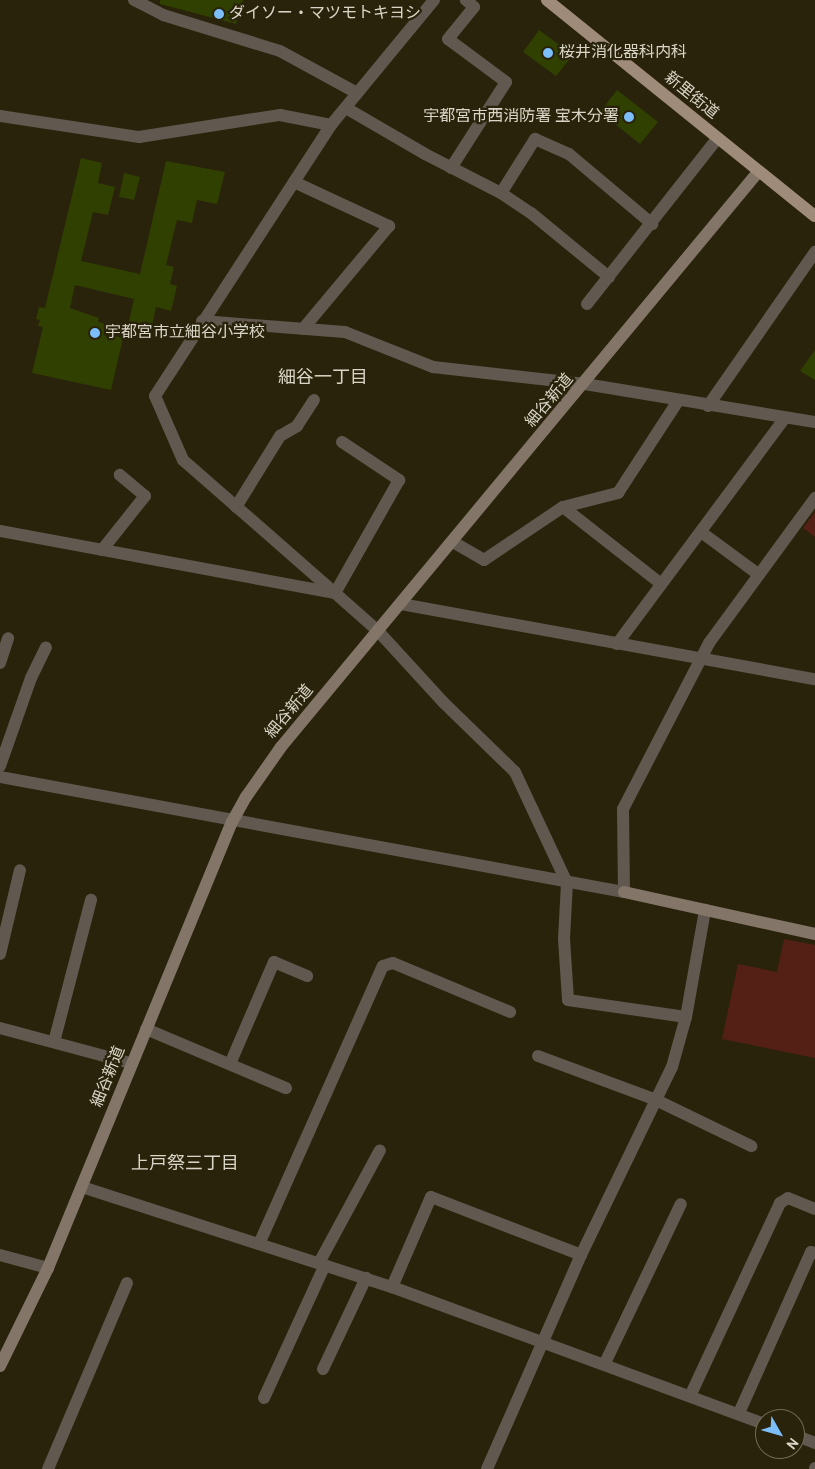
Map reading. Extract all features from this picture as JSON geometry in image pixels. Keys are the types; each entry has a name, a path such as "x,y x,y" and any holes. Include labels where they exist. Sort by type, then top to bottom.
{"main road":[{"name":"新里街道","path":"547,0 717,139 815,216"}],"street":[{"path":"134,0 163,15 280,51 357,93"},
{"path":"434,0 331,125 155,396 183,460 378,631 443,702 515,772 567,883 564,939 568,1000 686,1018"},
{"path":"451,168 506,82 448,39 474,7 466,0"},
{"path":"346,108 451,168 501,193 532,213 609,277"},
{"path":"0,116 139,137 280,115 331,125"},
{"path":"501,193 536,139 569,154 652,224"},
{"path":"587,304 652,224 717,139"},
{"name":"細谷新道","path":"0,1366 48,1268 232,822 263,771 585,384 758,172"},
{"path":"294,182 388,226 303,329"},
{"path":"708,406 815,252"},
{"path":"202,321 345,332 433,367 585,384 784,419 815,422"},
{"path":"236,507 280,436 297,426 314,400"},
{"path":"453,542 484,560 563,507 618,493 678,401"},
{"path":"617,644 660,583 701,532 784,419"},
{"path":"335,593 399,480 342,442"},
{"path":"102,550 145,496 120,475"},
{"path":"624,892 623,809 702,658 758,574 815,498"},
{"path":"563,507 660,583"},
{"path":"0,531 335,593"},
{"path":"701,532 758,574"},
{"path":"401,604 815,679"},
{"path":"0,663 8,638"},
{"path":"0,766 31,678 46,647"},
{"path":"0,777 232,822 624,892 815,934"},
{"path":"0,954 20,870"},
{"path":"54,1042 91,900"},
{"path":"486,1469 546,1341 581,1256 672,1067 686,1018 705,910"},
{"path":"230,1064 274,962 307,976"},
{"path":"259,1244 383,966 393,963 510,1012"},
{"path":"0,1028 132,1063"},
{"path":"146,1029 286,1088"},
{"path":"538,1056 656,1100 751,1146"},
{"path":"264,1398 322,1264 380,1150"},
{"path":"82,1186 392,1286 691,1394 755,1420"},
{"path":"392,1286 431,1198 581,1256"},
{"path":"691,1394 780,1203 788,1198 815,1209"},
{"path":"605,1363 681,1204"},
{"path":"739,1413 811,1252 815,1253"},
{"path":"0,1255 48,1268"},
{"path":"323,1369 366,1278"},
{"path":"48,1469 127,1284"}],"shaded area":[{"path":"815,512 815,537 803,528"},
{"path":"784,939 815,945 815,1058 722,1039 738,964 777,972"}],"building":[{"name":"ダイソー・マツモトキヨシ","path":"160,0 243,0 236,24 160,4"},
{"name":"桜井消化器科内科","path":"539,30 573,55 556,76 523,52"},
{"name":"宇都宮市西消防署 宝木分署","path":"617,90 658,122 640,144 600,112"},
{"path":"81,158 102,163 98,183 115,187 108,215 93,212 81,261 140,274 166,161 225,172 217,204 197,200 192,223 177,220 166,265 174,267 170,284 177,286 171,311 156,307 152,326 129,321 134,299 75,285 70,308 99,318 98,322 106,324 104,334 123,338 111,390 32,373 43,327 38,326 40,320 36,319 39,307 45,308"},
{"path":"124,173 140,177 134,200 119,197"},
{"path":"815,350 815,380 800,371"}],"place":[{"name":"ダイソー・マツモトキヨシ","path":"219,14"},
{"name":"桜井消化器科内科","path":"548,53"},
{"name":"宇都宮市西消防署 宝木分署","path":"629,117"},
{"name":"宇都宮市立細谷小学校","path":"95,333"}],"district":[{"name":"細谷一丁目","path":"323,379"},
{"name":"上戸祭三丁目","path":"185,1165"}]}
